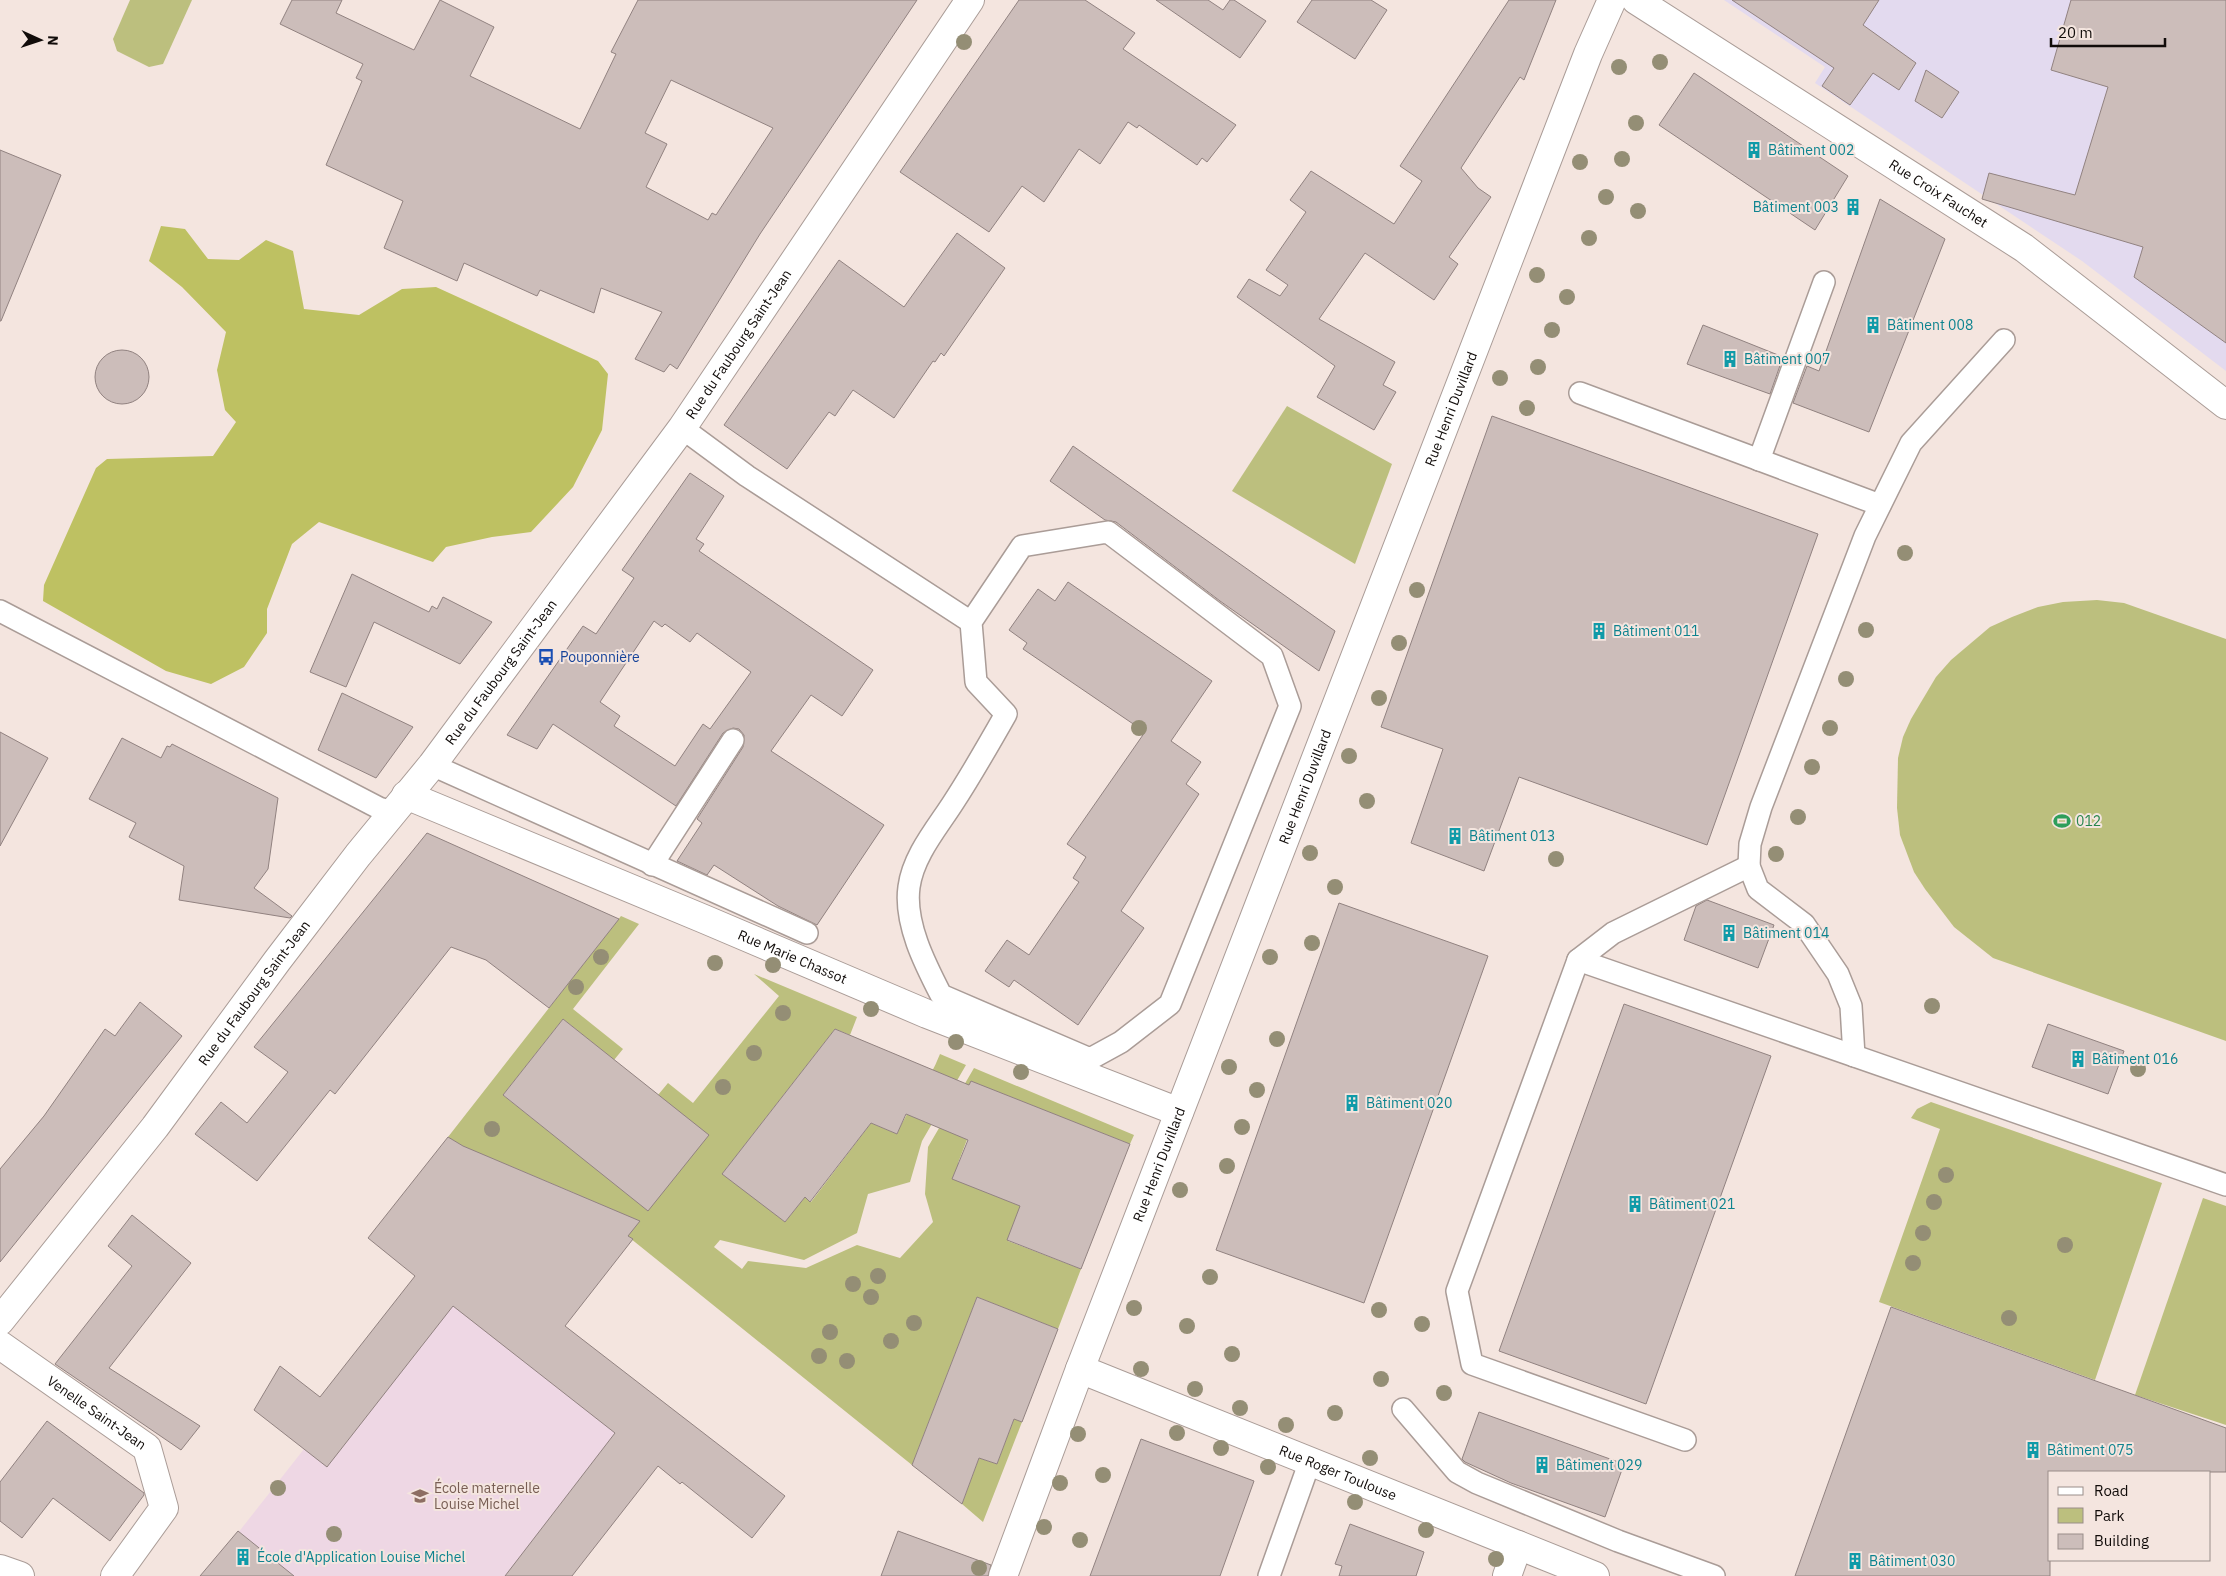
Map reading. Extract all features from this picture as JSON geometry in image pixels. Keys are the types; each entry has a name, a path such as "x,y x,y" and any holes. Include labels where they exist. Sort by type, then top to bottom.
{"street":[{"name":"Rue du Faubourg Saint-Jean","path":"0,1321 150,1133 283,954 432,765 682,428 970,0"},
{"name":"Rue Henri Duvillard","path":"1004,1576 1080,1370 1179,1112 1581,73 1612,0"},
{"name":"Rue Croix Fauchet","path":"1636,0 2024,248 2226,405"},
{"name":"Rue Marie Chassot","path":"400,804 712,922 927,1014 1179,1112"},
{"name":"Venelle Saint-Jean","path":"0,1345 147,1448 164,1508 115,1576"},
{"name":"Rue Roger Toulouse","path":"1080,1370 1595,1576"},
{"path":"1507,1576 1518,1545"},
{"path":"0,1569 20,1576"}],"lane":[{"path":"1759,460 1824,282"},
{"path":"1854,1056 1851,1006 1838,974 1804,924 1758,889 1749,866 1750,844 1760,807 1865,536 1911,443 2004,340"},
{"path":"1580,393 1880,505"},
{"path":"682,428 747,476 971,622"},
{"path":"1108,532 1272,656 1290,706 1170,1004 1121,1042 1090,1060 941,995 922,954 912,926 908,888 915,863 983,756 1006,714 976,682 971,622 1022,546 1108,532"},
{"path":"0,612 379,808 400,804"},
{"path":"652,865 733,740"},
{"path":"432,765 807,933"},
{"path":"1685,1440 1472,1364 1457,1291 1578,960 1613,933 1749,866"},
{"path":"1578,960 2226,1185"},
{"path":"1403,1410 1457,1472 1477,1483 1618,1541 1714,1576"},
{"path":"1269,1576 1310,1461"}],"shaded area":[{"path":"1724,0 2226,0 2226,371 2082,261 1815,83 1825,67"},
{"name":"École maternelle Louise Michel","path":"445,1270 635,1416 512,1576 204,1576"}],"green space":[{"path":"130,0 192,0 163,64 149,67 117,51 113,39"},
{"path":"161,226 185,229 208,259 239,260 266,240 293,251 304,309 359,315 402,289 436,287 598,361 608,374 602,430 573,487 531,532 492,537 446,547 433,562 319,522 292,544 267,609 267,633 244,667 211,684 166,671 43,601 44,585 96,468 107,459 213,456 236,422 225,410 217,370 226,332 182,287 149,261"},
{"path":"1287,406 1392,464 1355,564 1232,491"},
{"name":"012","path":"2097,600 2124,603 2226,639 2226,1041 1993,958 1954,927 1925,889 1914,872 1900,835 1897,808 1898,758 1903,737 1911,719 1936,677 1951,660 1990,627 2038,607 2063,602"},
{"path":"621,916 639,924 573,1009 623,1049 614,1060 563,1019 503,1095 648,1210 658,1095 668,1083 693,1103 779,996 754,974 857,1017 850,1035 835,1029 723,1173 785,1222 805,1197 811,1202 871,1123 897,1134 940,1054 966,1065 922,1141 910,1182 868,1194 857,1233 804,1260 720,1240 714,1247 742,1269 748,1261 806,1268 857,1245 900,1258 933,1222 925,1194 928,1147 974,1068 1134,1135 1130,1144 987,1088 958,1163 1027,1190 1008,1241 1081,1269 1058,1329 977,1297 912,1465 574,1193 462,1146 448,1137"},
{"path":"1931,1102 2162,1183 2095,1380 1879,1302 1940,1129 1911,1118 1917,1109"},
{"path":"2203,1198 2226,1206 2226,1425 2135,1395"},
{"path":"1014,1419 1022,1422 983,1522 962,1504 979,1458 997,1464"}],"building":[{"path":"292,0 342,0 336,13 414,50 440,0 494,27 470,76 580,129 616,54 611,52 638,0 917,0 760,234 677,369 670,364 664,372 635,359 662,312 601,288 594,313 540,290 537,296 464,263 457,281 384,248 403,201 326,165 362,81 356,78 363,64 280,24","holes":["671,80 773,128 716,215 712,213 708,220 646,187 667,144 645,133"]},
{"path":"1019,0 1085,0 1135,33 1123,49 1236,125 1207,162 1202,158 1197,165 1139,125 1137,128 1128,122 1100,164 1079,149 1044,202 1022,186 989,232 900,172"},
{"path":"1156,0 1208,0 1223,10 1230,0 1234,0 1266,21 1240,58"},
{"path":"1312,0 1371,0 1387,10 1355,59 1297,22"},
{"path":"1509,0 1556,0 1524,80 1520,77 1461,168 1478,188 1491,197 1449,257 1458,264 1434,300 1365,253 1319,319 1395,362 1383,385 1396,392 1374,430 1317,397 1335,366 1237,297 1249,279 1280,296 1288,285 1266,270 1306,212 1290,200 1311,171 1394,224 1422,181 1400,166"},
{"path":"1732,0 1879,0 1863,25 1916,63 1899,90 1873,73 1850,105 1822,86 1834,68"},
{"path":"2071,0 2226,0 2226,343 2134,277 2143,247 1982,199 1989,173 2075,195 2108,87 2051,70"},
{"path":"1926,70 1959,92 1942,118 1915,101"},
{"name":"Bâtiment 002","path":"1694,73 1848,176 1815,230 1659,125"},
{"path":"0,150 61,175 1,321 0,321"},
{"name":"Bâtiment 008","path":"1880,199 1945,239 1869,432 1793,403 1807,366 1819,371"},
{"path":"957,233 1005,268 944,356 941,353 935,362 933,361 894,418 853,390 835,416 829,412 787,469 724,425 839,260 904,307"},
{"name":"Bâtiment 007","path":"1703,325 1783,357 1770,394 1687,364"},
{"path":"117,350 127,350 137,354 145,362 149,377 145,392 137,400 127,404 117,404 107,400 99,392 95,382 95,372 99,362 107,354"},
{"name":"Bâtiment 011","path":"1492,416 1818,534 1707,845 1519,777 1484,871 1411,843 1443,749 1381,727"},
{"path":"1073,446 1335,631 1319,671 1220,601 1116,522 1105,520 1050,481"},
{"path":"690,473 724,496 696,539 704,544 699,551 873,670 842,716 811,695 771,751 884,825 817,925 778,906 714,865 707,875 677,861 702,823 697,819 743,747 744,735 739,729 733,728 723,733 676,806 553,724 537,749 507,735 583,626 596,634 634,578 622,570","holes":["654,621 662,627 665,624 690,642 697,633 751,672 710,729 703,724 675,766 614,726 620,716 600,702"]},
{"path":"352,574 429,612 432,606 437,609 443,597 492,622 460,664 374,622 346,687 310,672"},
{"path":"1068,582 1212,681 1171,741 1201,762 1186,784 1199,794 1121,911 1144,928 1078,1025 1014,980 1009,987 985,971 1007,940 1029,955 1079,882 1073,878 1086,857 1067,844 1145,732 1023,649 1027,643 1009,630 1038,589 1055,601"},
{"path":"342,693 413,727 376,778 318,750"},
{"path":"0,732 48,758 0,846"},
{"path":"122,738 161,758 167,746 170,747 172,744 278,798 268,869 254,888 292,916 290,918 179,900 184,866 129,837 136,823 89,799"},
{"path":"427,833 619,919 549,1008 486,960 451,947 335,1094 330,1090 257,1181 195,1134 221,1102 247,1123 288,1072 254,1047"},
{"name":"Bâtiment 014","path":"1707,900 1774,925 1758,968 1684,940 1696,906"},
{"name":"Bâtiment 020","path":"1339,903 1488,956 1364,1303 1216,1250"},
{"path":"140,1002 182,1036 0,1262 0,1169 44,1116 105,1029 115,1036"},
{"name":"Bâtiment 021","path":"1624,1004 1771,1056 1646,1404 1499,1351"},
{"path":"563,1019 709,1135 648,1211 503,1095"},
{"name":"Bâtiment 016","path":"2048,1024 2124,1051 2108,1094 2032,1067"},
{"path":"835,1029 969,1085 971,1081 1130,1144 1081,1269 1007,1240 1020,1206 952,1179 968,1140 906,1114 897,1134 871,1123 810,1202 805,1197 785,1222 722,1174"},
{"path":"448,1137 463,1146 640,1221 628,1236 633,1239 565,1326 785,1496 752,1538 682,1482 680,1484 658,1466 572,1576 505,1576 615,1433 453,1306 327,1467 254,1410 280,1366 320,1397 415,1276 368,1238"},
{"path":"132,1215 191,1263 109,1368 200,1426 181,1450 55,1364 132,1266 108,1246"},
{"path":"977,1297 1058,1329 1022,1422 1014,1419 997,1464 979,1458 962,1504 912,1465"},
{"name":"Bâtiment 075","path":"1891,1307 2226,1428 2226,1472 2048,1471 2048,1561 2050,1561 2050,1576 1795,1576"},
{"name":"Bâtiment 029","path":"1479,1412 1624,1464 1605,1517 1511,1483 1465,1462 1462,1459"},
{"path":"47,1421 144,1493 110,1541 53,1498 22,1538 0,1521 0,1482"},
{"path":"1141,1439 1254,1481 1220,1576 1090,1576"},
{"path":"1350,1524 1424,1552 1416,1576 1339,1576 1342,1566 1335,1564"},
{"name":"École d'Application Louise Michel","path":"238,1531 294,1576 200,1576"},
{"path":"898,1531 991,1565 988,1576 881,1576"}],"place":[{"name":"Bâtiment 002","path":"1754,150"},
{"name":"Bâtiment 003","path":"1853,207"},
{"name":"Bâtiment 008","path":"1873,325"},
{"name":"Bâtiment 007","path":"1730,359"},
{"name":"Bâtiment 011","path":"1599,631"},
{"name":"Pouponnière","path":"546,657"},
{"name":"012","path":"2062,821"},
{"name":"Bâtiment 013","path":"1455,836"},
{"name":"Bâtiment 014","path":"1729,933"},
{"name":"Bâtiment 016","path":"2078,1059"},
{"name":"Bâtiment 020","path":"1352,1103"},
{"name":"Bâtiment 021","path":"1635,1204"},
{"name":"Bâtiment 075","path":"2033,1450"},
{"name":"Bâtiment 029","path":"1542,1465"},
{"name":"École maternelle Louise Michel","path":"420,1496"},
{"name":"École d'Application Louise Michel","path":"243,1557"},
{"name":"Bâtiment 030","path":"1855,1561"}]}
